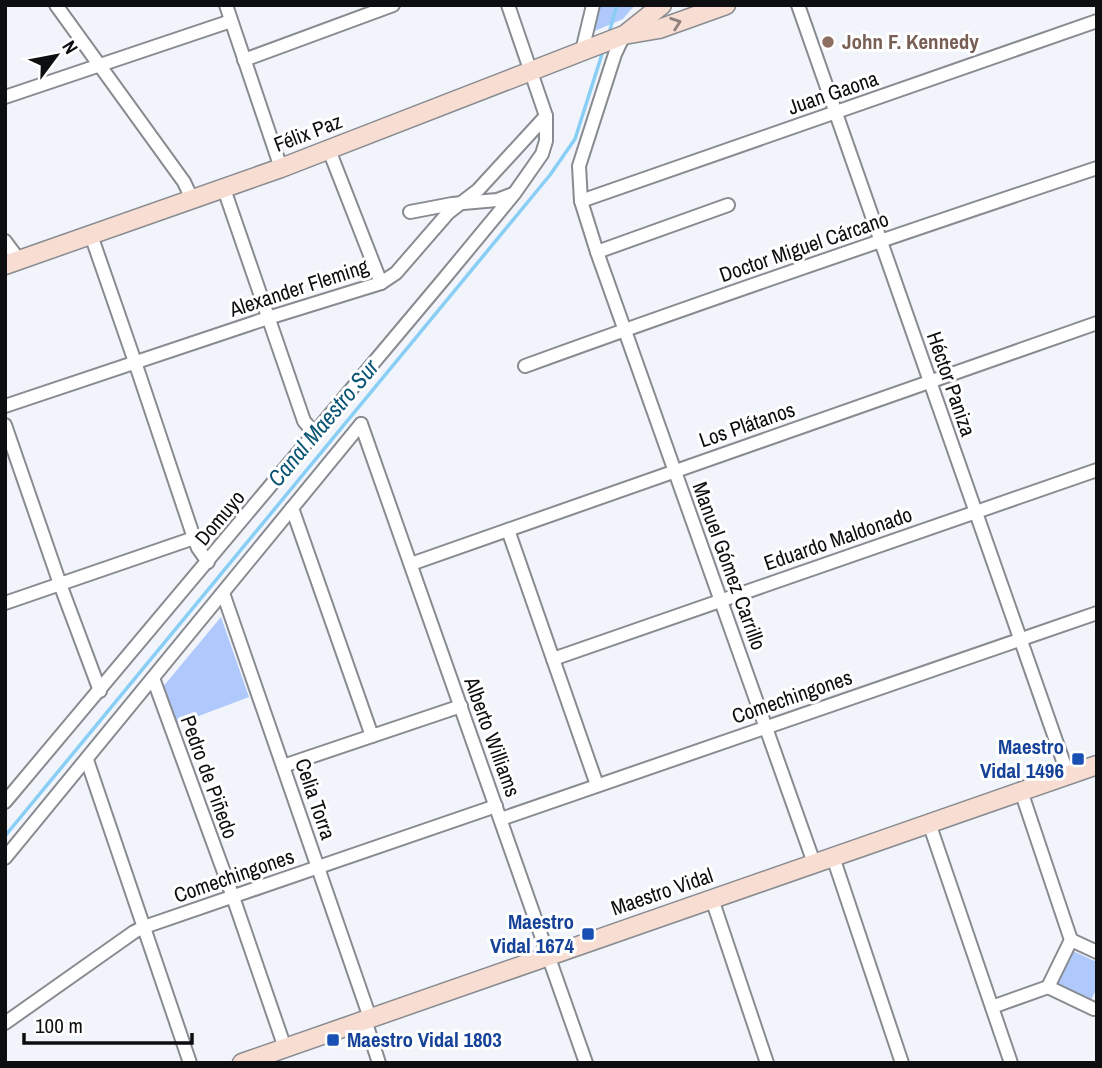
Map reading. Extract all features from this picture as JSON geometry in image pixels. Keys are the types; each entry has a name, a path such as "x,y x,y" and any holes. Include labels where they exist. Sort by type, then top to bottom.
{"main road":[{"name":"Félix Paz","path":"12,262 330,150 624,35 659,29 726,5"},
{"name":"Félix Paz","path":"624,35 653,8"},
{"name":"Maestro Vidal","path":"242,1063 1097,765"}],"street":[{"path":"56,5 184,182 192,200"},
{"path":"226,5 281,168"},
{"path":"244,60 393,5"},
{"path":"508,5 546,116"},
{"path":"582,51 593,5"},
{"name":"Héctor Paniza","path":"799,5 1068,775"},
{"name":"Juan Gaona","path":"581,201 1097,21"},
{"path":"5,97 231,22"},
{"name":"Manuel Gómez Carrillo","path":"624,35 615,54 579,166 581,201 814,863"},
{"name":"Domuyo","path":"5,802 514,194 544,149 546,116"},
{"name":"Alexander Fleming","path":"5,406 381,283 396,273 448,214 478,190 546,116"},
{"path":"330,150 381,283"},
{"name":"Doctor Miguel Cárcano","path":"525,366 881,240 1097,168"},
{"path":"224,189 304,421 315,434"},
{"path":"410,212 496,200 514,194"},
{"path":"597,252 727,205"},
{"path":"91,235 194,538 208,562"},
{"path":"5,241 12,262"},
{"name":"Los Plátanos","path":"411,564 1097,323"},
{"name":"Alberto Williams","path":"292,508 362,424 586,1063"},
{"path":"5,425 100,691"},
{"name":"Eduardo Maldonado","path":"553,659 1097,470"},
{"path":"5,858 292,508"},
{"path":"292,508 372,736"},
{"path":"508,530 597,785"},
{"path":"5,603 194,538"},
{"name":"Celia Torra","path":"223,593 318,867 368,1019 379,1063"},
{"name":"Comechingones","path":"5,1023 144,927 318,867 597,785 1097,613"},
{"name":"Pedro de Piñedo","path":"153,678 285,1048"},
{"path":"283,766 461,706"},
{"path":"87,760 190,1063"},
{"path":"992,1007 1048,987 1071,940 1021,791"},
{"path":"929,823 1011,1063"},
{"path":"833,856 902,1063"},
{"path":"712,899 768,1063"},
{"path":"1071,940 1097,952"},
{"path":"1048,987 1096,1010"}],"shaded area":[{"path":"598,5 635,5 623,19 590,33"},
{"path":"221,617 249,697 175,725 162,688"},
{"path":"1073,951 1097,962 1097,988 1091,1000 1057,985"}],"waterway":[{"name":"Canal Maestro Sur","path":"609,33 617,5"},
{"name":"Canal Maestro Sur","path":"5,836 550,175 575,139 603,51"}],"place":[{"name":"John F. Kennedy","path":"828,42"},
{"name":"Maestro Vidal 1496","path":"1078,759"},
{"name":"Maestro Vidal 1674","path":"588,934"},
{"name":"Maestro Vidal 1803","path":"333,1040"}]}
